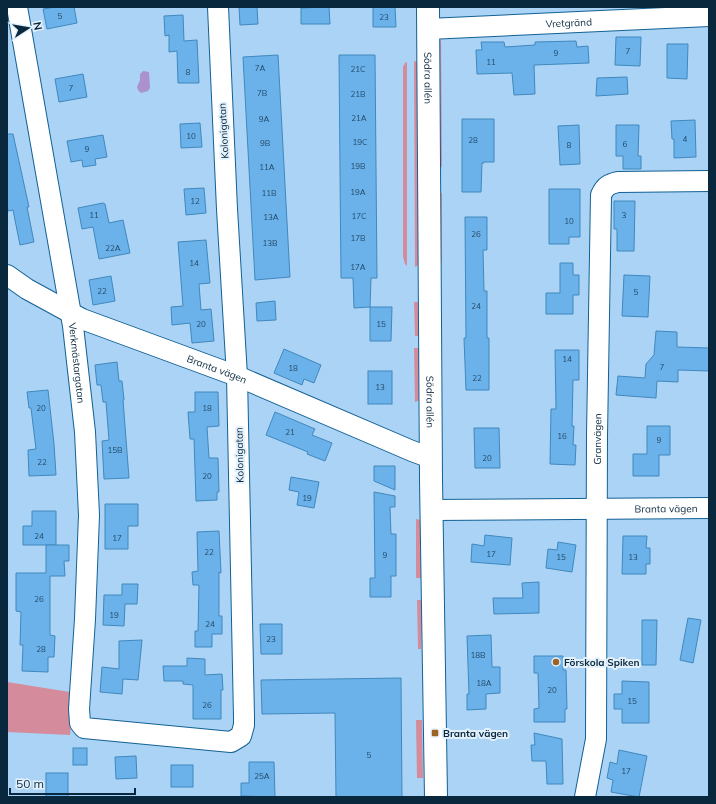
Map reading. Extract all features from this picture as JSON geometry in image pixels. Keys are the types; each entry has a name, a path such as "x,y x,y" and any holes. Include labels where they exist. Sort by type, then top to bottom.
{"street":[{"name":"Verkmästargatan","path":"17,7 70,312 84,432 89,515 85,619 79,709 80,722"},
{"name":"Kolonigatan","path":"80,722 84,728 231,742 241,736 244,721 237,376 226,209 218,7"},
{"name":"Södra allén","path":"428,7 431,510 436,797"},
{"name":"Vretgränd","path":"428,29 709,16"},
{"name":"Granvägen","path":"585,797 596,739 601,195 604,188 610,184 618,182 709,181"},
{"name":"Branta vägen","path":"7,275 27,289 82,319 237,376 431,458"},
{"name":"Branta vägen","path":"431,510 709,508"}],"shaded area":[{"path":"441,40 442,167 438,165 437,42"},
{"path":"414,61 419,62 419,265 415,267"},
{"path":"407,62 407,266 403,257 403,67"},
{"path":"143,71 149,72 150,88 148,91 141,93 137,87 140,80 140,74"},
{"path":"437,192 442,193 442,263 438,263"},
{"path":"414,302 420,302 420,336 415,336"},
{"path":"414,348 419,348 420,400 415,402"},
{"path":"416,519 420,520 421,578 416,578"},
{"path":"417,600 422,600 421,649 418,649"},
{"path":"7,682 70,692 72,715 70,735 7,732"},
{"path":"416,720 422,720 423,778 417,778"}],"building":[{"path":"74,7 77,23 47,29 43,9"},
{"path":"239,7 257,7 258,24 240,25"},
{"path":"329,7 330,24 301,24 301,8"},
{"path":"373,7 395,7 396,27 373,27"},
{"path":"183,15 184,41 197,40 199,83 178,83 177,51 169,52 169,35 165,36 164,16"},
{"path":"616,37 641,37 640,66 615,65"},
{"path":"576,41 577,47 588,46 589,63 534,65 535,94 514,95 512,73 477,74 476,50 482,50 481,42 504,42 505,47 535,45 535,42"},
{"path":"667,44 688,44 687,79 667,78"},
{"path":"278,55 290,277 255,280 243,57"},
{"path":"339,55 375,55 377,278 371,278 370,307 354,308 353,278 341,278"},
{"path":"83,74 87,97 59,102 55,79"},
{"path":"627,77 628,94 596,96 597,78"},
{"path":"462,119 494,119 494,162 482,163 481,192 462,192"},
{"path":"695,120 696,157 674,158 674,139 672,139 671,121"},
{"path":"200,123 202,147 181,148 180,124"},
{"path":"579,125 580,164 560,165 558,126"},
{"path":"616,125 639,125 638,156 641,156 641,169 623,169 623,156 616,156"},
{"path":"7,134 13,134 29,207 27,207 34,242 20,245 13,210 8,211 7,204"},
{"path":"103,135 107,157 95,159 96,165 83,167 82,160 71,162 67,141"},
{"path":"204,188 206,213 186,215 184,189"},
{"path":"549,189 580,189 580,237 569,237 569,244 549,244"},
{"path":"614,201 635,201 634,251 617,251 617,229 614,229"},
{"path":"103,203 105,204 109,223 123,220 130,253 99,259 93,227 82,229 78,208"},
{"path":"465,217 487,217 487,250 483,250 484,291 487,291 489,390 466,390 464,338 466,338"},
{"path":"206,240 210,283 199,284 201,310 211,309 214,341 192,343 190,323 172,325 171,307 183,306 178,242"},
{"path":"560,263 573,263 573,275 579,275 579,295 573,295 573,314 546,314 546,293 560,293"},
{"path":"624,275 650,276 648,317 622,316"},
{"path":"111,276 115,301 93,305 89,280"},
{"path":"275,301 276,320 257,321 256,303"},
{"path":"370,307 392,307 391,341 370,341"},
{"path":"656,331 677,332 677,347 709,348 709,371 678,370 678,382 657,381 656,398 616,395 618,376 645,378 646,364 654,355"},
{"path":"284,349 321,365 314,383 304,379 302,385 274,373"},
{"path":"555,350 579,350 579,380 573,380 572,426 574,426 573,445 576,445 575,465 550,464 551,409 556,409"},
{"path":"117,362 119,381 122,381 124,400 129,478 104,479 102,441 109,440 106,402 103,402 101,385 97,385 95,365"},
{"path":"368,371 392,371 392,404 368,404"},
{"path":"48,390 56,475 29,476 28,450 36,449 31,408 29,408 27,392"},
{"path":"195,392 218,392 219,426 207,427 209,458 218,458 219,492 217,492 217,500 196,501 194,439 190,439 188,412 195,412"},
{"path":"275,412 315,429 312,435 332,443 325,461 307,454 308,452 266,435"},
{"path":"647,426 670,426 670,455 659,455 659,476 633,476 633,454 647,454"},
{"path":"474,428 499,428 500,468 475,468"},
{"path":"374,466 395,466 395,490 374,481"},
{"path":"291,477 319,482 314,508 297,505 299,492 289,490"},
{"path":"374,492 395,496 395,507 390,507 391,534 396,534 396,576 391,576 391,597 370,597 370,578 375,578"},
{"path":"105,504 138,504 138,526 128,526 128,549 105,549"},
{"path":"32,511 56,511 56,545 23,545 23,526 32,526"},
{"path":"219,531 221,573 219,572 219,616 222,616 222,634 212,634 212,647 195,647 195,631 198,631 199,585 193,585 192,572 198,571 197,532"},
{"path":"485,535 512,538 510,565 471,562 472,544 484,546"},
{"path":"623,536 647,536 646,548 650,548 650,564 646,564 646,574 622,574"},
{"path":"558,542 576,545 572,572 546,568 548,549 557,550"},
{"path":"46,545 69,545 69,561 64,561 65,576 50,576 50,635 55,636 54,657 48,657 48,672 22,671 23,645 20,645 21,612 16,611 16,573 46,573"},
{"path":"539,582 539,613 494,614 493,598 523,598 522,583"},
{"path":"122,584 138,584 137,604 125,604 124,626 103,625 104,595 122,595"},
{"path":"688,618 701,620 693,663 680,660"},
{"path":"642,620 657,620 656,665 642,665"},
{"path":"260,624 282,624 282,654 261,654"},
{"path":"491,635 492,667 500,667 500,693 486,694 486,709 467,710 467,694 469,694 467,636"},
{"path":"142,640 138,680 123,679 122,694 100,692 102,667 119,669 119,641"},
{"path":"534,656 563,656 563,670 566,670 567,709 565,709 565,722 534,722 534,709 539,708 538,673 534,673"},
{"path":"187,658 205,659 205,675 222,674 223,690 221,690 221,719 193,719 193,685 183,684 183,681 164,681 163,666 187,666"},
{"path":"401,678 402,797 336,797 335,713 262,714 261,680"},
{"path":"622,681 649,682 649,723 622,723 622,709 614,709 614,694 622,694"},
{"path":"534,733 562,739 563,784 547,784 546,761 532,761 531,745 535,745"},
{"path":"73,748 87,748 87,765 73,765"},
{"path":"619,750 647,756 639,797 611,792 613,780 607,778 610,762 617,764"},
{"path":"136,756 137,778 116,779 115,757"},
{"path":"249,762 274,762 275,797 241,796 241,783 249,783"},
{"path":"171,765 193,765 193,787 171,787"},
{"path":"46,773 68,773 68,797 46,797"}],"place":[{"name":"Förskola Spiken","path":"556,662"},
{"name":"Branta vägen","path":"435,733"}]}
